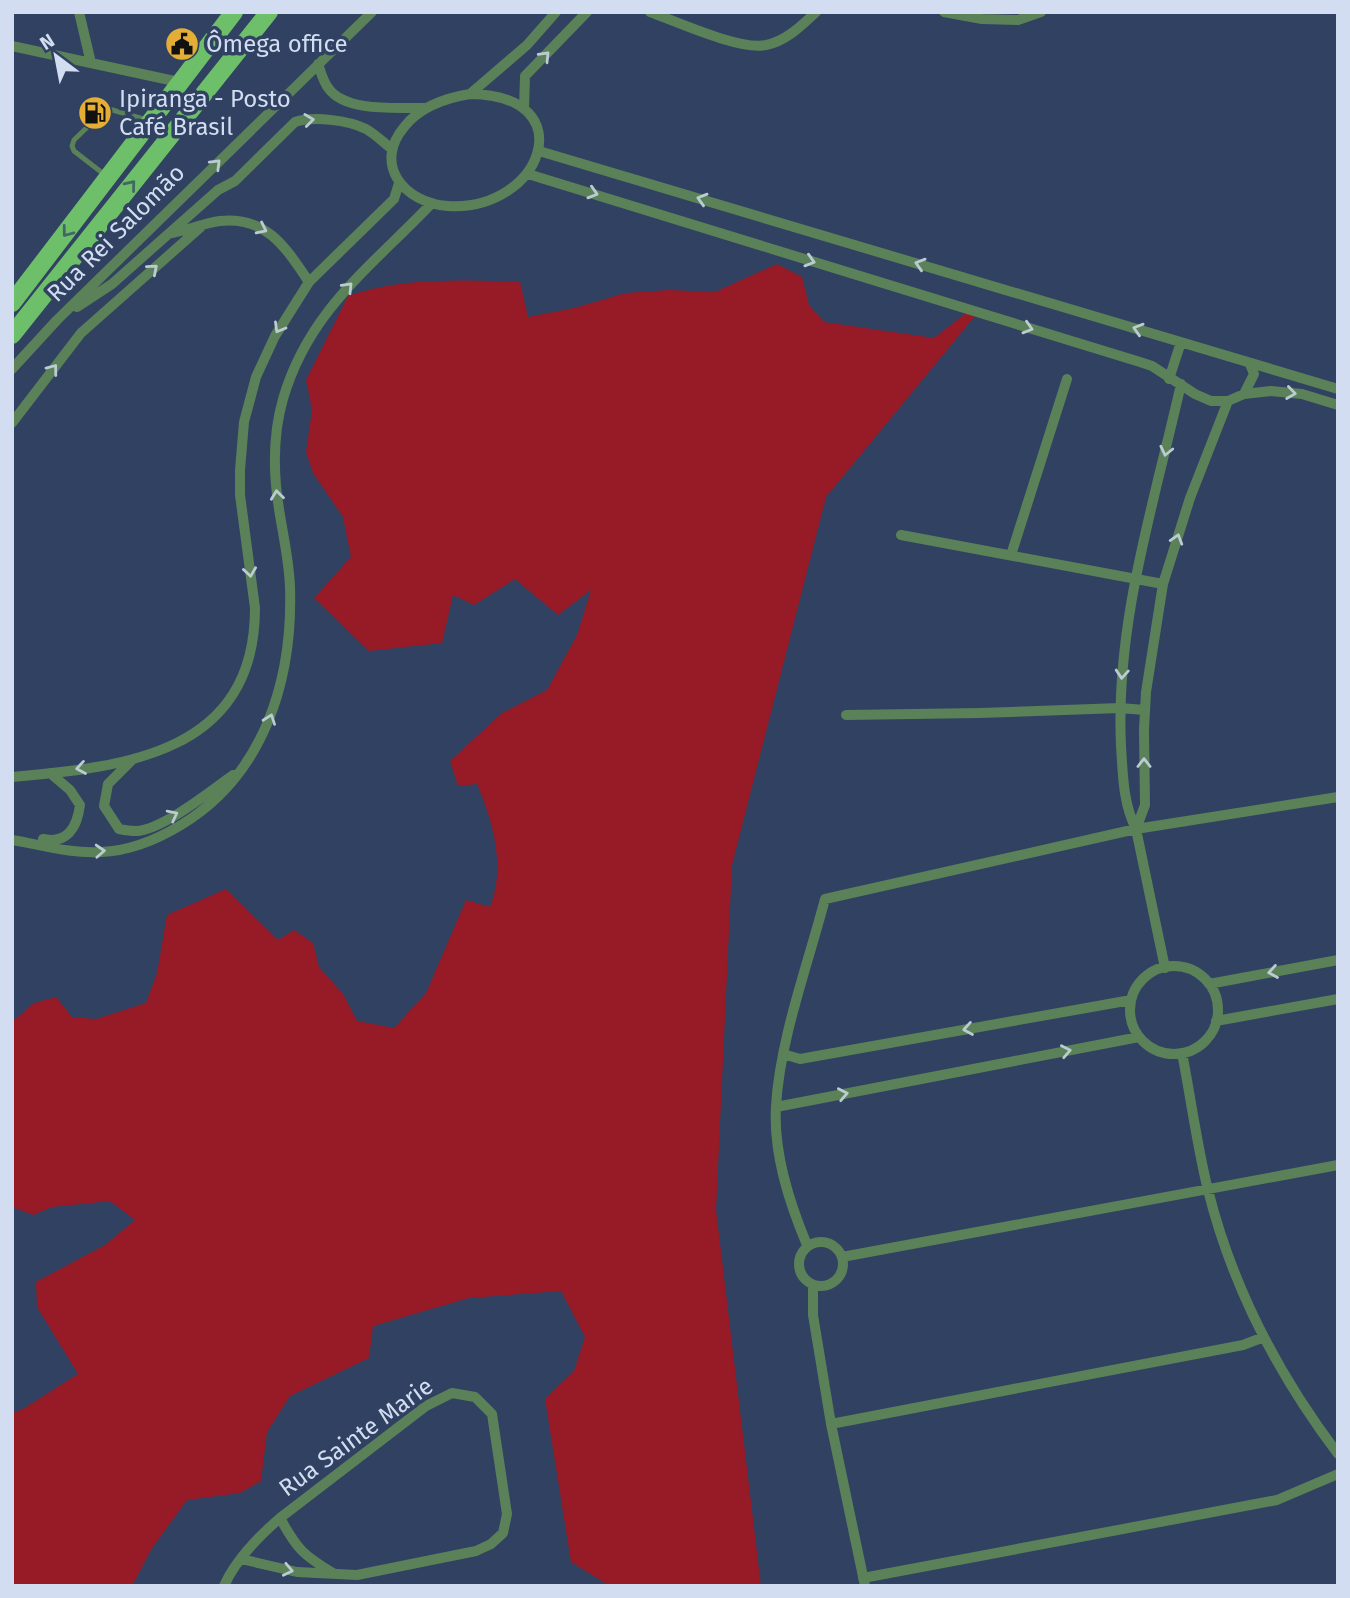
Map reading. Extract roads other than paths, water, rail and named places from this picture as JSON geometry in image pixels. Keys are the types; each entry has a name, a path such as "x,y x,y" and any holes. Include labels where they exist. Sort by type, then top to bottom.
{"main road":[{"path":"12,303 234,12"},
{"path":"12,335 269,12"}],"street":[{"path":"79,12 91,64"},
{"name":"Rua Rei Salomão","path":"12,369 57,320 372,12"},
{"path":"470,94 527,45 556,12"},
{"path":"524,108 525,76 587,12"},
{"path":"650,12 735,42 765,46 793,33 816,12"},
{"path":"944,12 1018,20 1041,12"},
{"path":"12,46 179,82"},
{"path":"317,64 330,91 347,101 378,107 426,108"},
{"path":"470,94 500,97 524,108 538,128 539,151 528,174 512,188 492,199 461,206 432,203 407,191 394,172 393,149 404,127 426,108 447,99 470,94"},
{"path":"57,320 112,284 218,190 234,181 295,122 323,119 364,128 393,149"},
{"path":"539,151 1338,389"},
{"path":"528,174 1140,362 1152,366 1203,398 1228,401 1244,394 1287,391 1338,405"},
{"path":"12,777 132,760 171,747 197,732 211,720 233,692 248,660 254,634 255,608 240,495 244,422 256,377 280,326 309,282 394,199 399,183"},
{"path":"12,840 62,850 103,852 154,839 205,809 233,782 256,750 272,714 288,641 290,587 275,468 278,424 289,382 307,340 333,303 432,203"},
{"path":"172,233 220,221 256,224 274,235 309,282"},
{"path":"12,424 81,332 204,225"},
{"path":"1169,379 1181,342"},
{"path":"1244,394 1254,374 1250,364"},
{"path":"1010,555 1066,379"},
{"path":"1165,968 1136,830 1127,811 1122,772 1120,708 1123,656 1135,577 1181,384"},
{"path":"1136,830 1145,805 1145,710 1163,584 1190,498 1228,401"},
{"path":"901,535 1163,584"},
{"path":"846,715 1120,708 1145,710"},
{"path":"132,760 108,784 104,806 119,829 138,831 185,809 245,766"},
{"path":"12,835 54,841 70,833 78,818 80,805 69,790 50,773"},
{"path":"807,1245 785,1182 776,1107 783,1054 825,899 1136,830 1338,797"},
{"path":"1209,984 1338,960"},
{"path":"1165,968 1185,968 1209,984 1217,1002 1216,1021 1207,1038 1192,1050 1163,1053 1139,1037 1131,1019 1131,1000 1140,982 1165,968"},
{"path":"1216,1021 1338,999"},
{"path":"783,1054 800,1059 1131,1000"},
{"path":"776,1107 1139,1037"},
{"path":"1182,1053 1208,1189 1232,1265 1264,1337 1303,1405 1338,1454"},
{"path":"842,1257 1338,1166"},
{"path":"828,1242 839,1250 842,1257 839,1277 827,1285 813,1285 802,1277 799,1256 807,1245 828,1242"},
{"path":"813,1285 813,1315 831,1424 864,1582 1277,1500 1338,1474"},
{"path":"831,1424 1243,1345 1264,1337"},
{"name":"Rua Sainte Marie","path":"224,1586 241,1559 259,1536 426,1406 452,1393 475,1397 492,1414 507,1514 503,1533 491,1544 476,1551 356,1575 296,1572 241,1559"},
{"path":"280,1518 305,1556 335,1575"}],"lane":[{"path":"108,177 74,151 74,140 104,111 150,121"}],"place":[{"name":"Ômega office","path":"182,44"},
{"name":"Ipiranga - Posto Café Brasil","path":"95,113"}]}
